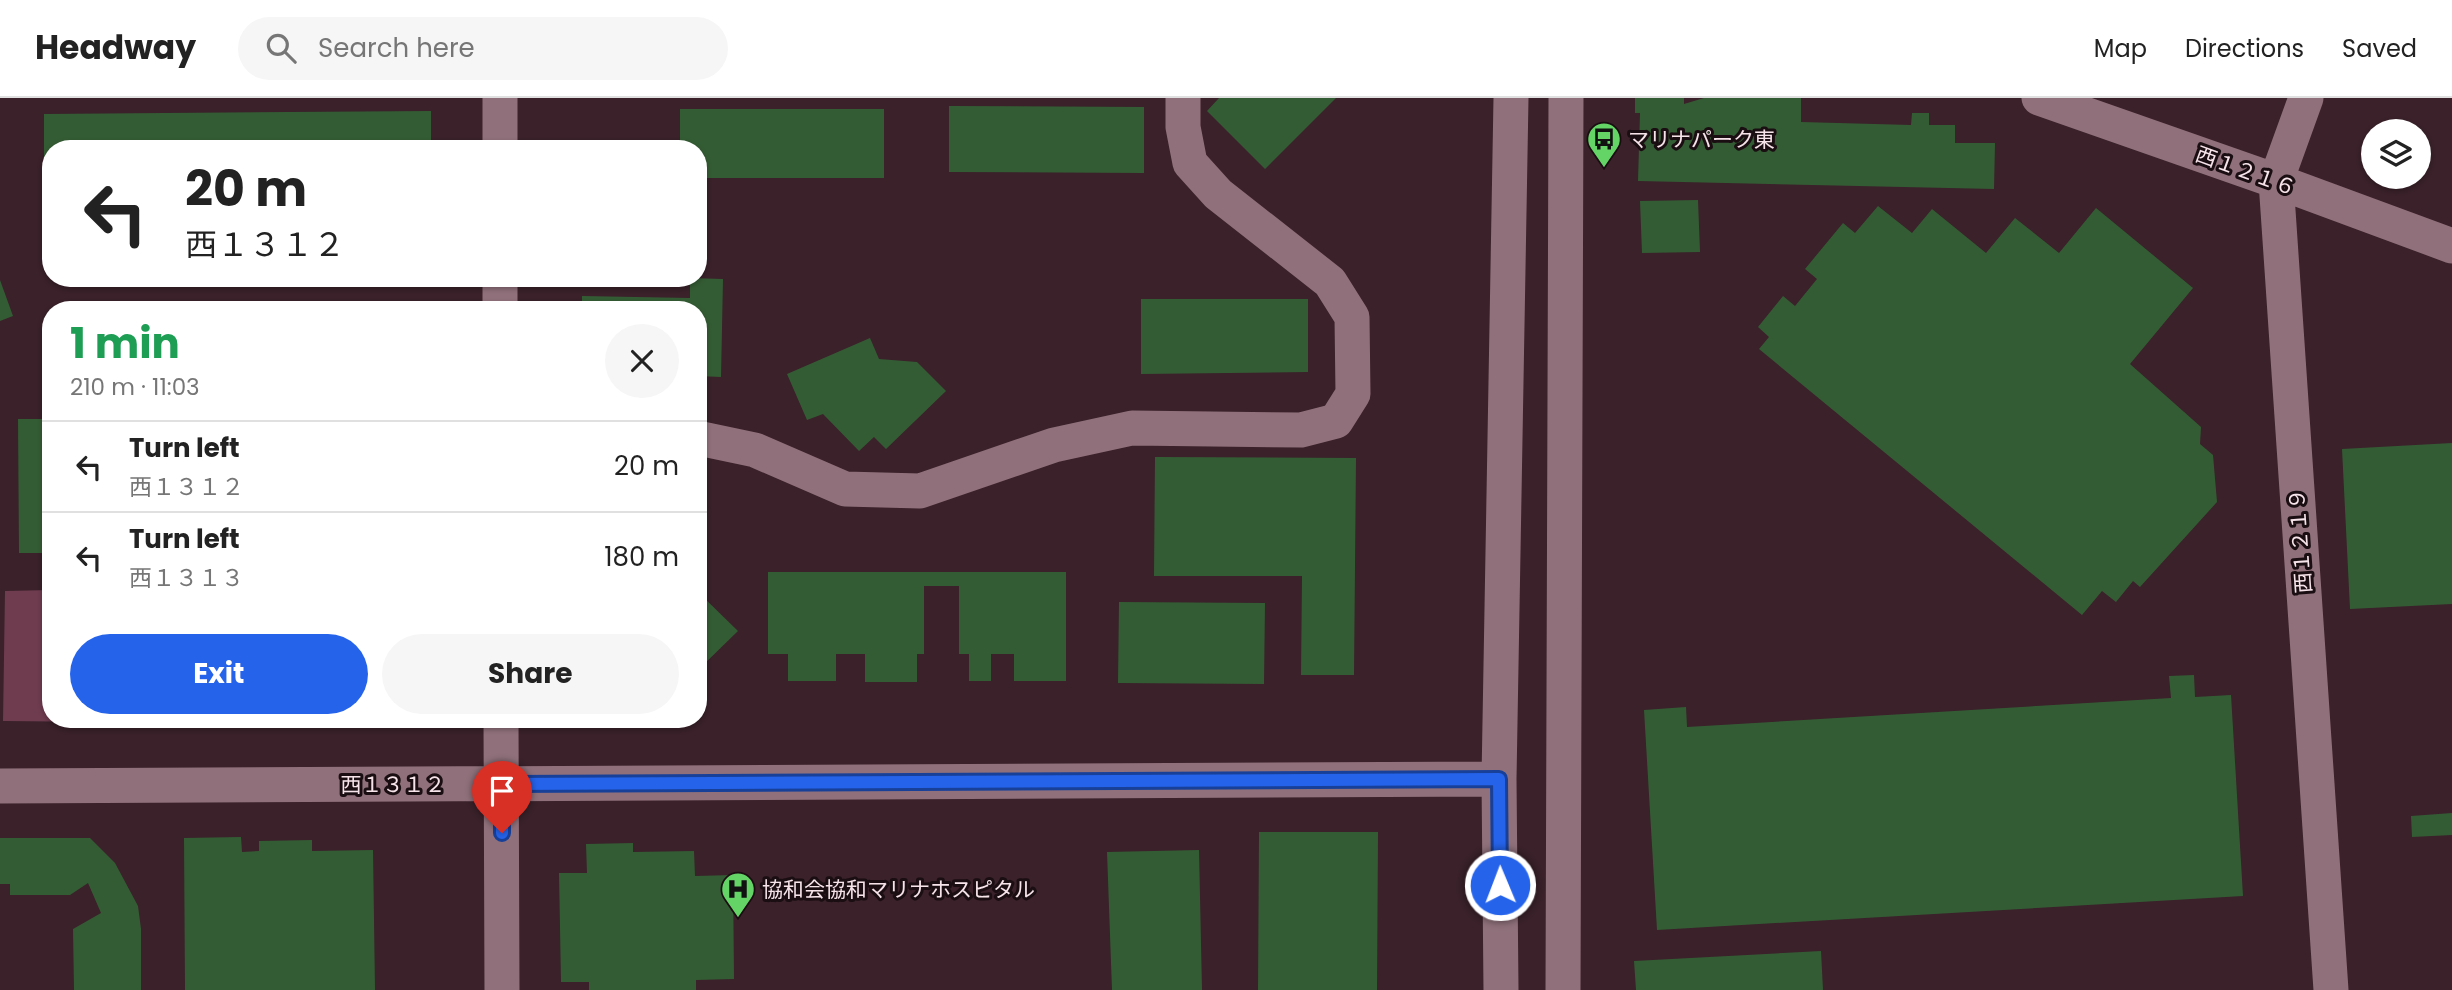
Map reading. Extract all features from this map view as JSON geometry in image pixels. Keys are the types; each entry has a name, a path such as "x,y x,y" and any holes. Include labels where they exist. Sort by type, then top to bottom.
{"street":[{"path":"499,98 500,140"},
{"path":"707,440 755,450 845,489 920,491 1054,445 1132,428 1301,430 1336,421 1353,394 1352,317 1331,282 1218,194 1190,163 1183,127 1183,98"},
{"path":"1501,990 1499,779 1511,98"},
{"path":"1563,990 1566,98"},
{"name":"西１２１６","path":"2039,98 2452,246"},
{"name":"西１２１９","path":"2306,98 2276,181 2331,990"},
{"path":"501,728 502,990"},
{"name":"西１３１２","path":"0,786 1499,779"}],"shaded area":[{"path":"42,590 42,721 3,721 5,591"}],"building":[{"path":"1219,98 1336,98 1265,169 1207,111"},
{"path":"1635,98 1684,98 1684,104 1704,98 1801,98 1801,122 1911,125 1912,113 1929,113 1929,125 1955,125 1955,143 1995,143 1994,189 1638,181 1640,113 1635,113"},
{"path":"949,106 1144,107 1144,173 949,172"},
{"path":"680,109 884,109 884,178 707,178 707,140 680,140"},
{"path":"431,111 431,140 44,140 44,114"},
{"path":"1698,200 1700,252 1642,253 1640,201"},
{"path":"1878,206 1912,233 1932,209 1986,253 2015,218 2059,253 2096,208 2193,288 2130,364 2201,427 2200,444 2213,455 2217,502 2140,587 2133,581 2116,602 2102,591 2082,615 1759,349 1769,337 1758,327 1783,296 1795,306 1817,279 1805,269 1843,223 1855,233"},
{"path":"707,279 723,279 721,377 707,376 707,301 582,301 582,296 690,298 690,287 707,287"},
{"path":"0,280 13,316 0,321"},
{"path":"1141,299 1308,299 1308,372 1141,374"},
{"path":"870,338 879,359 917,362 946,391 886,449 874,437 859,451 823,414 807,420 787,374"},
{"path":"18,419 42,419 42,553 19,553"},
{"path":"2452,443 2452,604 2350,609 2342,449"},
{"path":"1155,457 1356,458 1354,675 1301,675 1302,576 1154,576"},
{"path":"768,572 1066,572 1066,681 1014,681 1014,654 991,654 991,681 969,681 969,654 959,654 959,586 924,586 924,654 917,654 917,682 865,682 865,654 836,654 836,681 788,681 788,654 768,654"},
{"path":"707,601 738,631 707,661"},
{"path":"1119,602 1265,603 1264,684 1118,683"},
{"path":"2194,675 2195,697 2231,695 2243,896 1657,930 1644,710 1686,707 1687,727 2171,698 2169,676"},
{"path":"2452,813 2452,835 2412,837 2411,816"},
{"path":"1259,832 1378,832 1377,990 1258,990"},
{"path":"241,837 242,852 259,851 259,841 312,840 312,851 373,850 375,990 185,990 184,838"},
{"path":"0,838 90,838 115,863 138,906 141,929 141,990 74,990 73,929 101,913 88,883 70,895 10,895 10,884 0,884"},
{"path":"633,843 633,852 694,851 695,876 733,875 734,979 696,980 696,990 589,990 589,982 561,982 559,873 587,873 586,844"},
{"path":"1199,850 1202,990 1112,990 1107,852"},
{"path":"1821,951 1823,990 1636,990 1634,961"}],"place":[{"name":"マリナパーク東","path":"1604,169"},
{"name":"協和会協和マリナホスピタル","path":"738,919"}],"route":[{"path":"502,833 502,784 1499,779 1500,885"}]}
